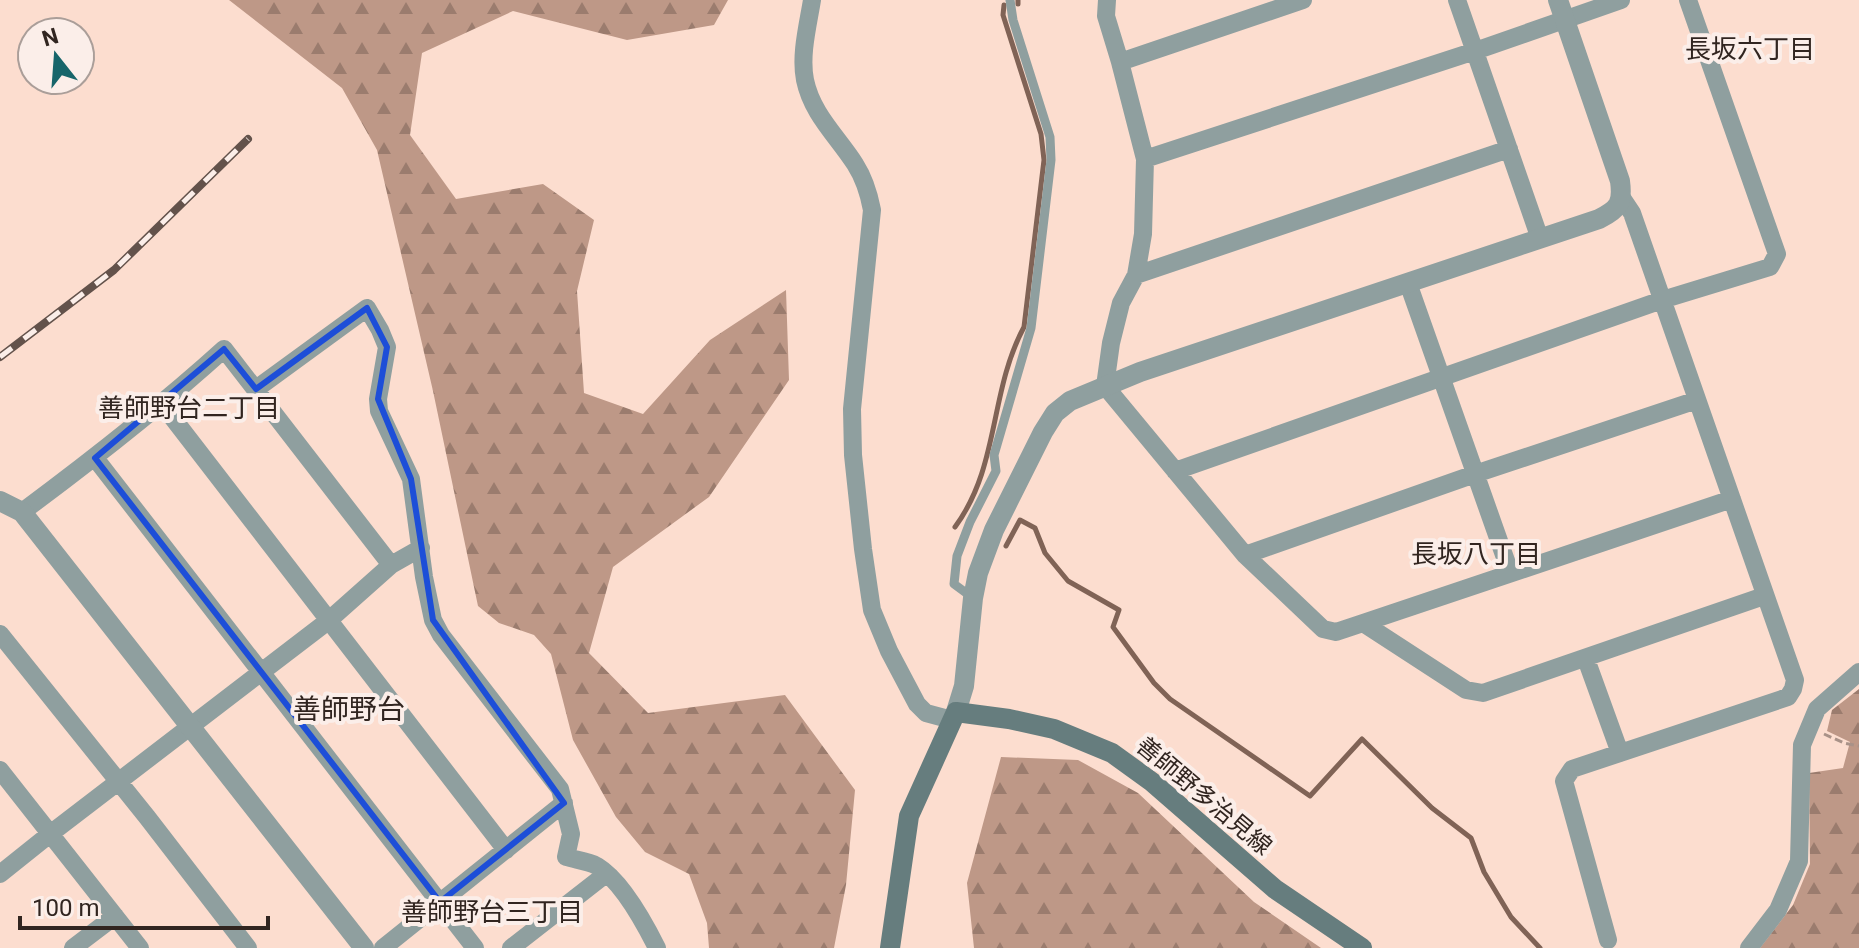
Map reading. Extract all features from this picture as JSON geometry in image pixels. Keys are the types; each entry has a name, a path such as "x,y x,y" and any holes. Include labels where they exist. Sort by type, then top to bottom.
{"main road":[{"path":"890,948 909,816 954,716"},
{"name":"善師野多治見線","path":"954,716 1009,719 1054,729 1112,753 1152,782 1275,889 1362,948"}],"street":[{"path":"812,0 804,60 807,89 815,110 856,166 870,196 872,210 852,409 853,455 872,610 889,651 917,704 926,713 954,716 964,686 978,573 990,540 1043,432 1055,413 1070,401 1140,372 1599,219 1614,212 1622,198"},
{"path":"1107,0 1106,16 1145,159 1143,234 1136,275 1121,303 1105,386 1245,555 1323,629 1336,632 1732,499"},
{"path":"1120,62 1303,0"},
{"path":"1457,0 1540,239"},
{"path":"1145,159 1475,51 1562,9 1621,0"},
{"path":"1175,471 1662,300 1770,267 1777,254 1688,0"},
{"path":"1562,9 1620,181 1622,198 1632,213 1795,680 1788,697 1572,769 1564,781 1608,940"},
{"path":"1136,275 1509,149"},
{"path":"1408,283 1510,572"},
{"path":"256,389 367,308 387,347 378,399 379,411 411,479 433,620 441,635 560,789 571,834 566,857 596,865 628,897 649,945"},
{"path":"22,512 162,404 224,349 391,565"},
{"path":"1245,555 1697,400"},
{"path":"162,404 506,850"},
{"path":"95,458 475,948"},
{"path":"0,501 22,512 364,948"},
{"path":"0,874 328,621 391,565 421,548"},
{"path":"1363,623 1466,690 1483,693 1764,596"},
{"path":"0,634 248,948"},
{"path":"1586,659 1620,753"},
{"path":"1749,948 1778,910 1799,861 1802,745 1817,709 1859,672"},
{"path":"1793,689 1817,709"},
{"path":"0,770 140,948"},
{"path":"383,948 564,803"},
{"path":"511,948 606,874"},
{"path":"73,948 115,916"}],"lane":[{"path":"973,598 954,584 957,556 996,471 994,455 1031,328 1051,160 1050,137 1013,20 1010,0"}],"path":[{"path":"1809,728 1859,746"}],"highlighted area":[{"path":"367,308 387,347 378,399 411,479 433,620 564,803 440,902 95,458 224,349 256,389"}],"green space":[{"path":"229,0 728,0 714,25 627,40 513,11 422,53 410,135 456,199 543,184 594,220 577,291 584,393 643,414 710,340 786,290 789,380 709,497 613,567 589,653 648,713 785,695 855,790 846,885 834,948 709,948 707,923 689,874 645,852 616,817 573,740 551,654 534,635 499,623 478,606 433,391 377,150 342,88"},
{"path":"1859,689 1859,948 1760,948 1793,905 1810,864 1809,773 1843,768 1850,742 1827,731 1832,710"},
{"path":"1001,757 1078,760 1138,793 1254,902 1321,948 974,948 967,883"}],"waterway":[{"path":"955,527 980,479 1005,377 1024,327 1044,160 1041,134 1003,15 1004,5"},
{"path":"1006,546 1020,520 1035,528 1045,553 1068,581 1119,610 1113,627 1154,683 1170,699 1310,796 1362,739 1432,808 1471,838 1484,872 1511,917 1540,948"}],"railway":[{"path":"0,357 114,270 248,139"}],"district":[{"name":"長坂六丁目","path":"1750,49"},
{"name":"善師野台二丁目","path":"189,408"},
{"name":"長坂八丁目","path":"1476,554"},
{"name":"善師野台","path":"349,709"},
{"name":"善師野台三丁目","path":"492,912"}]}
